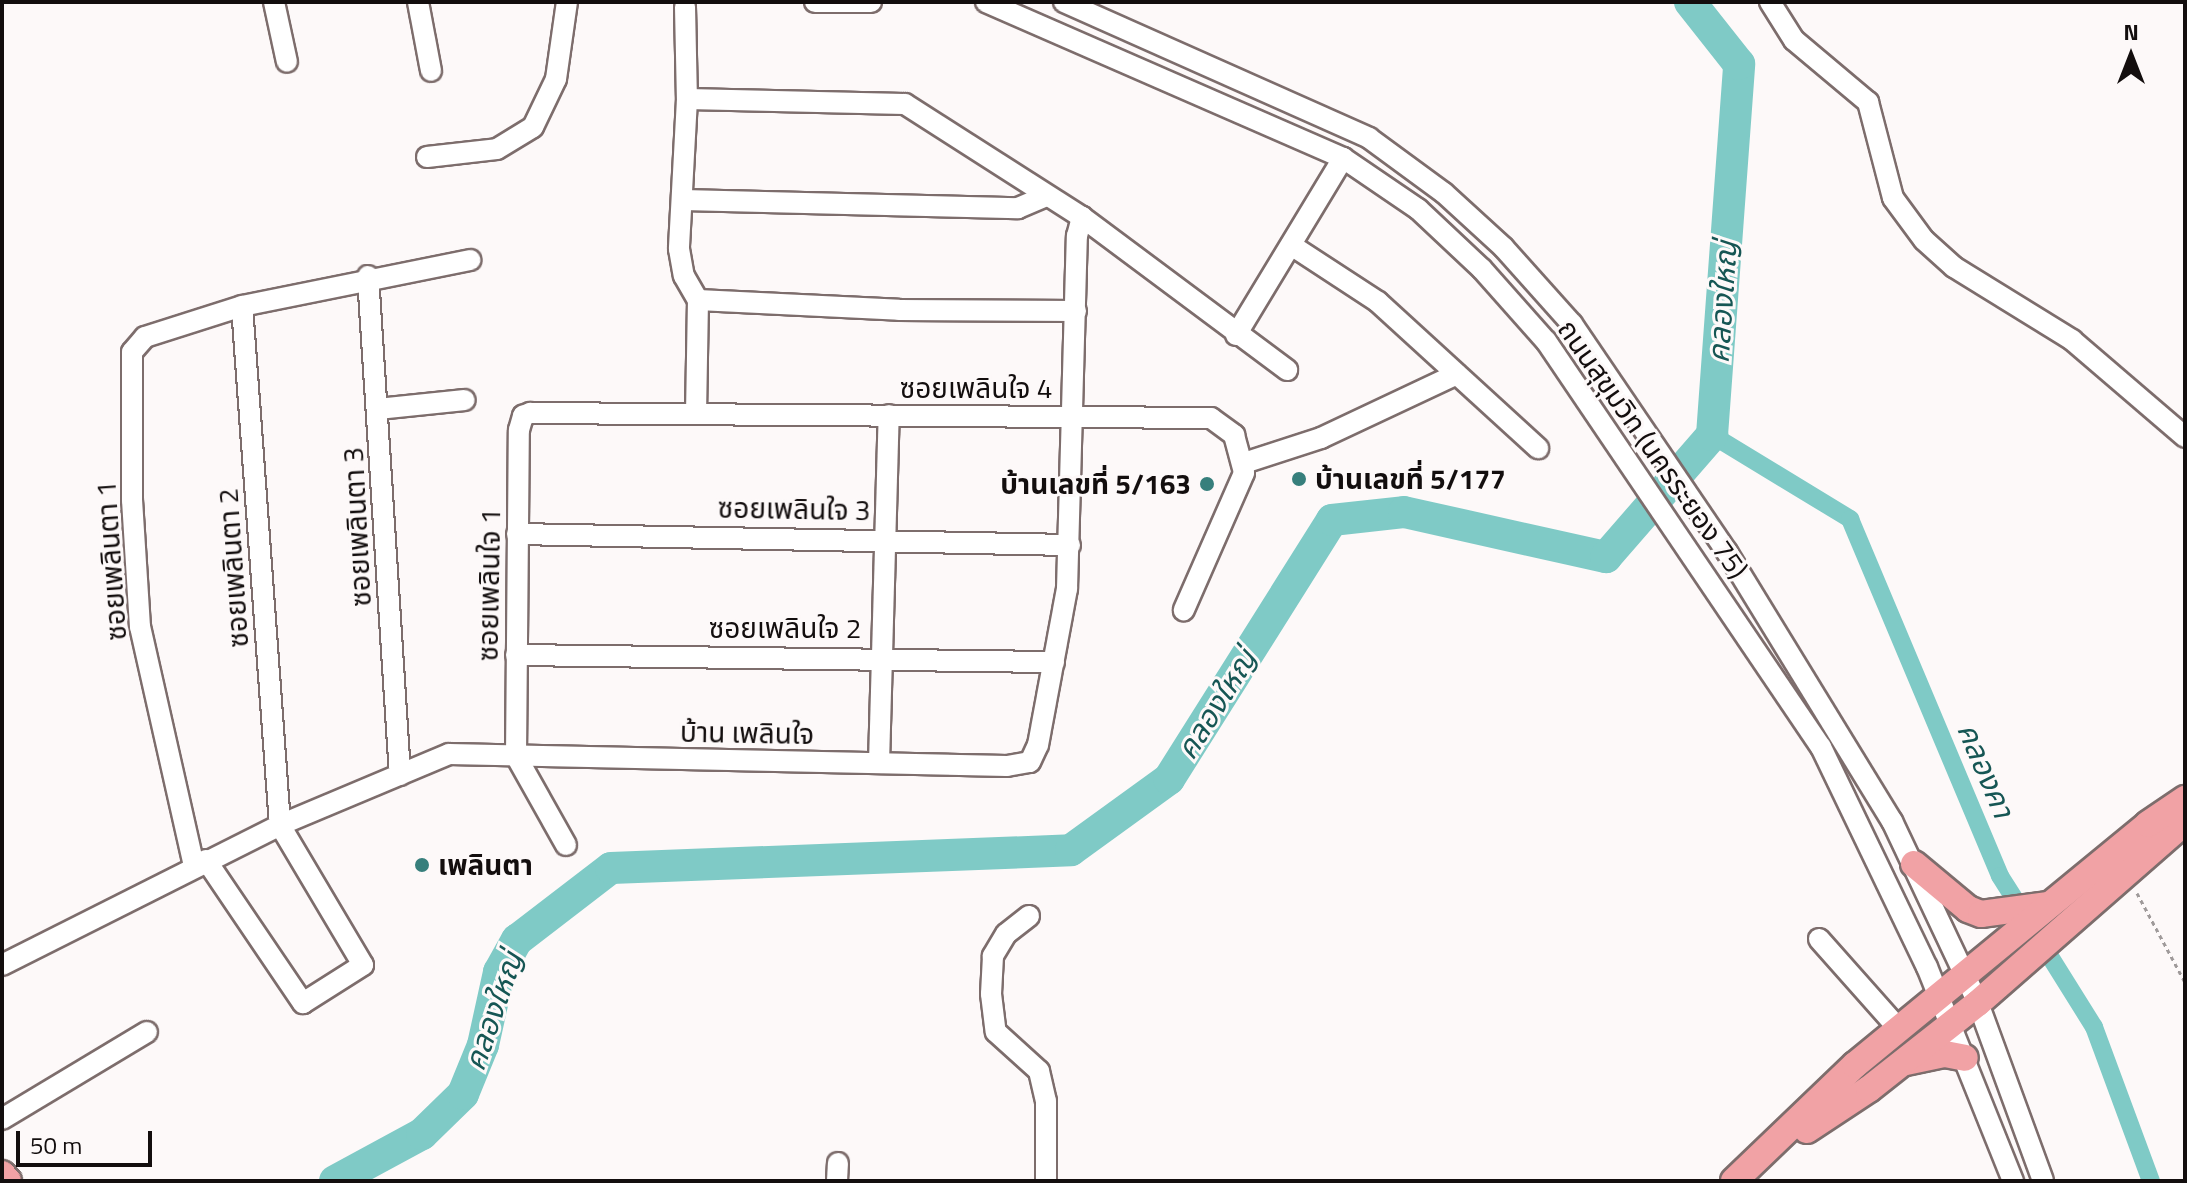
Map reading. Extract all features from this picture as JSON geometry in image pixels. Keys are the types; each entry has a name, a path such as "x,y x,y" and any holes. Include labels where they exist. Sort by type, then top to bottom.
{"main road":[{"path":"1734,1181 1899,1029 2080,880 2185,799"},
{"path":"1755,1164 1901,1063 1978,1003 2099,902 2185,822"},
{"path":"1914,864 1968,909 1994,913 2049,905"},
{"path":"1901,1063 1945,1054 1965,1058"},
{"path":"2,1174 8,1181"}],"street":[{"path":"274,2 287,62"},
{"path":"418,2 431,71"},
{"path":"427,157 497,149 533,127 556,79 567,2"},
{"path":"815,2 871,2"},
{"name":"ถนนสุขุมวิท (นครระยอง 75)","path":"986,2 1343,158 1418,209 1482,269 1546,341 1702,566 1821,747 1940,996 2013,1181"},
{"path":"1041,26 1052,2"},
{"path":"1770,2 1794,40 1868,102 1893,198 1924,240 1954,267 2072,340 2184,434"},
{"name":"ถนนสุขุมวิท (นครระยอง 75)","path":"1074,4 1369,138 1444,193 1504,248 1572,324 1727,552 1836,723 1914,864 1978,1003 2043,1181"},
{"path":"685,7 687,99 681,265 698,300 696,414"},
{"path":"687,99 905,104 1082,217 1236,335 1287,370"},
{"path":"1236,335 1343,158"},
{"path":"683,200 1018,208 1046,196"},
{"path":"1054,662 1070,545 1072,417 1082,217"},
{"path":"1291,245 1378,302 1538,448"},
{"path":"242,306 368,276 470,260"},
{"name":"ซอยเพลินตา 3","path":"368,276 400,775"},
{"path":"698,300 899,310 1076,311"},
{"name":"ซอยเพลินตา 1","path":"200,863 140,627 132,500 131,360 137,344 242,306"},
{"name":"ซอยเพลินตา 2","path":"242,306 280,825"},
{"path":"1184,610 1241,483 1244,463 1321,438 1457,374"},
{"path":"378,409 465,400"},
{"name":"ซอยเพลินใจ 4","path":"523,416 696,414 1211,418 1228,426 1244,463"},
{"path":"879,763 889,415"},
{"name":"ซอยเพลินใจ 1","path":"516,756 517,534 523,416"},
{"name":"ซอยเพลินใจ 3","path":"517,534 884,538 1070,545"},
{"name":"ซอยเพลินใจ 2","path":"516,655 882,657 1054,662"},
{"name":"บ้าน เพลินใจ","path":"400,775 463,753 1007,766 1030,762 1054,662"},
{"path":"516,756 566,845"},
{"path":"2,965 200,863 280,825 400,775"},
{"path":"200,863 303,1003 363,965 280,825"},
{"path":"1029,916 1006,934 993,956 991,994 996,1032 1039,1071 1046,1101 1046,1181"},
{"path":"1819,939 1899,1029"},
{"path":"2,1119 147,1032"}],"path":[{"path":"2128,875 2185,982"}],"waterway":[{"name":"คลองใหญ่","path":"335,1181 422,1134 463,1094 483,1045 499,972 517,940 611,868 1071,850 1169,779 1332,520 1404,512 1606,557 1712,435 1739,64 1690,2"},
{"name":"คลองคา","path":"1712,435 1850,519 2000,876 2026,917"},
{"name":"คลองคา","path":"2039,939 2094,1027 2151,1181"}],"place":[{"name":"บ้านเลขที่ 5/177","path":"1299,479"},
{"name":"บ้านเลขที่ 5/163","path":"1207,484"},
{"name":"เพลินตา","path":"422,865"}]}
